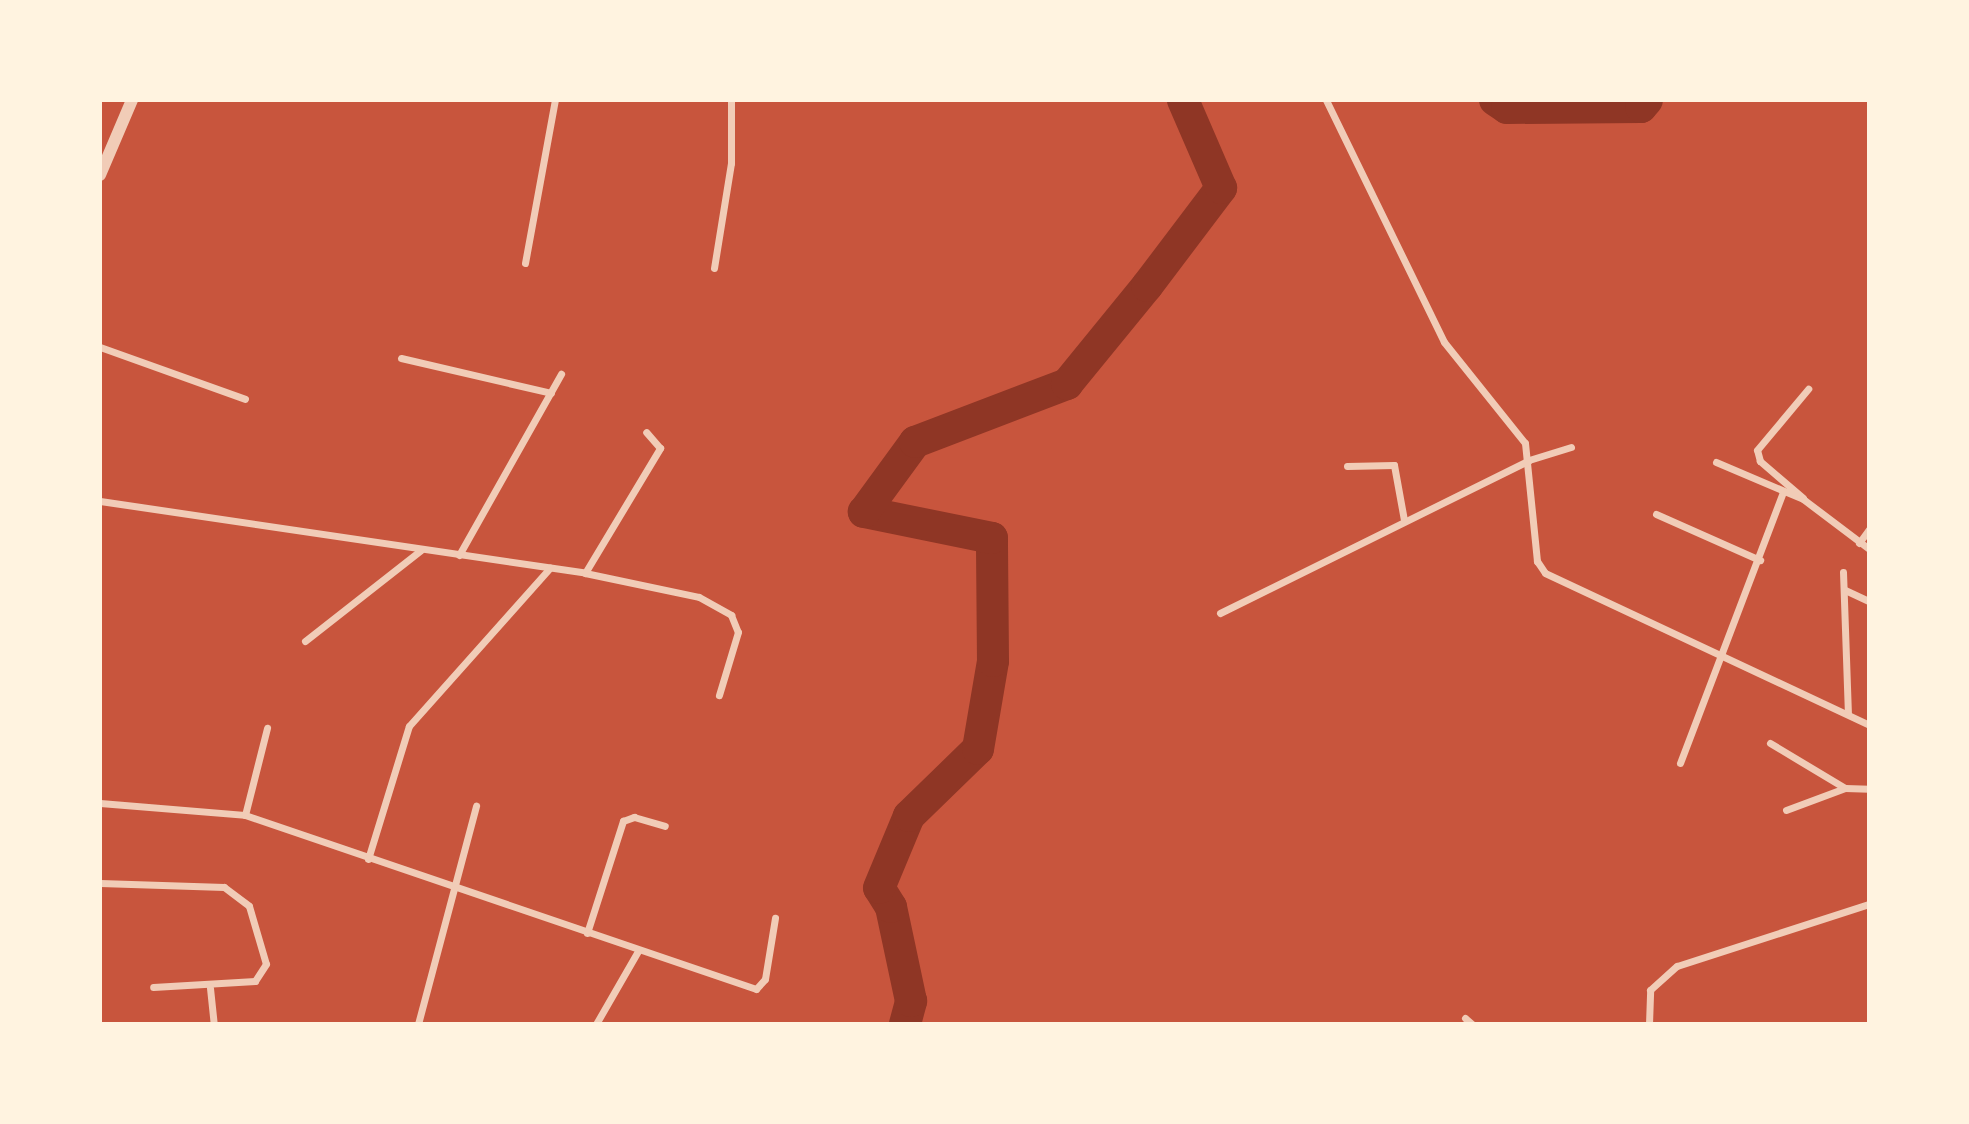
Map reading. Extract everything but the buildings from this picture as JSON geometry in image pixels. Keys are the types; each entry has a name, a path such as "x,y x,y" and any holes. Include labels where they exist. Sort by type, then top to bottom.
{"street":[{"path":"100,175 132,100"},
{"path":"525,263 555,100"},
{"path":"714,268 731,163 731,100"},
{"path":"1326,100 1444,342 1516,428 1529,460 1537,561 1545,573 1869,724"},
{"path":"100,348 245,399"},
{"path":"401,358 551,393"},
{"path":"458,555 561,374"},
{"path":"1808,389 1757,450 1760,461 1869,549"},
{"path":"585,573 660,448 646,432"},
{"path":"1220,613 1529,460 1571,447"},
{"path":"1716,462 1804,499"},
{"path":"1347,466 1394,465 1404,520"},
{"path":"1680,763 1720,655 1760,561 1783,492"},
{"path":"100,501 585,573 699,597 731,615 738,632 719,695"},
{"path":"1656,514 1760,561"},
{"path":"1859,542 1869,529"},
{"path":"305,641 421,550"},
{"path":"368,859 409,726 550,568"},
{"path":"1843,572 1848,713"},
{"path":"1845,590 1869,601"},
{"path":"245,815 267,728"},
{"path":"1770,743 1845,788"},
{"path":"1786,810 1845,788 1869,789"},
{"path":"100,803 245,815 746,987 761,986 775,918"},
{"path":"418,1024 476,806"},
{"path":"587,933 623,821 634,817 665,827"},
{"path":"100,883 223,887 238,893 249,906 266,964 263,973 210,988 153,987"},
{"path":"1649,1024 1650,990 1677,966 1869,904"},
{"path":"596,1024 638,951"},
{"path":"210,988 214,1024"}],"waterway":[{"path":"905,1024 911,1001 891,907 879,888 909,816 978,749 993,661 992,538 864,512 915,442 1067,384 1147,286 1221,188 1183,100"},
{"path":"1495,100 1507,108 1641,107 1647,100"}]}
